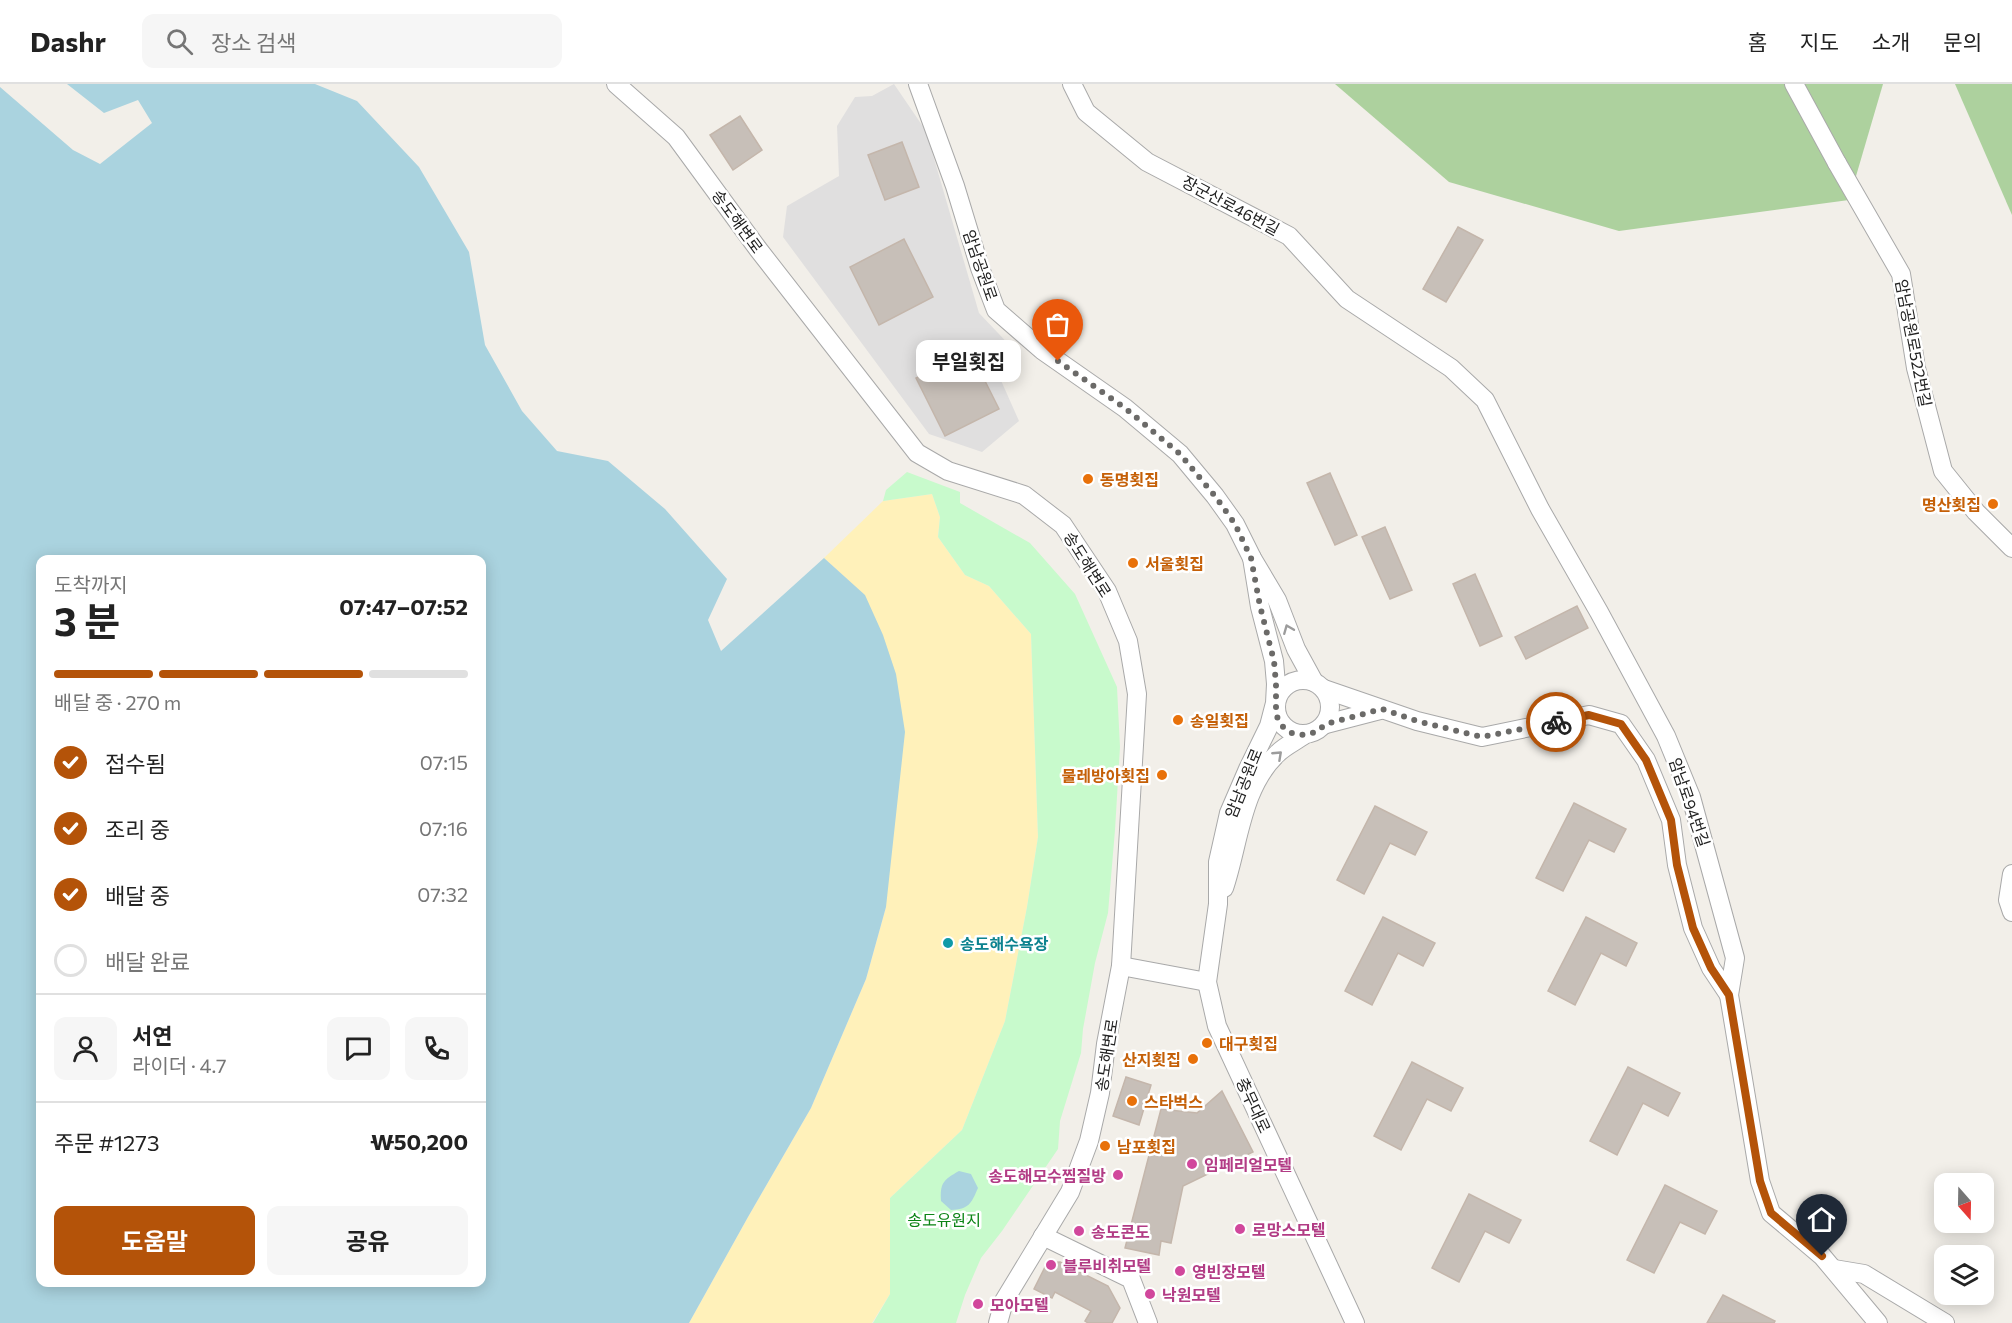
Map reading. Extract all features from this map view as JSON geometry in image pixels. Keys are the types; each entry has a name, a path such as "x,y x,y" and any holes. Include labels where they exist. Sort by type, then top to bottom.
{"street":[{"name":"송도해변로","path":"616,84 675,136 758,249 917,453 948,471 1024,495 1063,525 1107,591 1128,641 1137,694 1121,966 1106,1044 1100,1093 1089,1141 1070,1192 1004,1301 998,1323"},
{"name":"암남공원로","path":"918,84 996,310 1042,350 1125,408 1180,454 1235,524 1251,558 1276,600 1296,649 1319,686"},
{"name":"장군산로46번길","path":"1072,84 1086,112 1148,162 1289,236 1347,299 1451,368 1485,400 1498,428"},
{"name":"암남공원로522번길","path":"1794,84 1901,274 1916,368 1943,471 1977,512 2012,548"},
{"name":"암남로94번길","path":"1498,428 1540,509 1666,735 1691,797 1735,958 1729,995 1760,1181 1771,1213 1834,1269"},
{"name":"암남공원로","path":"1207,982 1218,904 1218,862 1229,813 1269,726 1275,703 1274,661 1251,558"},
{"path":"1382,709 1326,724 1316,732 1304,735 1292,733 1282,726 1276,715 1275,703 1280,691 1290,683 1302,680 1417,721 1482,737 1589,715 1621,724 1646,760 1671,820 1677,865 1693,928 1711,968 1729,995"},
{"path":"1319,686 1330,700 1330,712 1326,724"},
{"name":"암남공원로","path":"1218,904 1230,872 1240,826 1255,785 1278,752 1304,735"},
{"path":"2012,874 2008,900 2012,912"},
{"path":"1121,966 1207,982"},
{"name":"충무대로","path":"1207,982 1217,1026 1355,1323"},
{"path":"1043,1236 1131,1278 1148,1323"},
{"path":"1834,1269 1864,1274 1945,1323"},
{"path":"1834,1269 1877,1322"},
{"path":"1864,1274 1877,1322"}],"shaded area":[{"path":"894,84 926,131 979,313 1017,353 999,376 1019,421 982,452 929,434 783,237 787,206 839,176 837,126 855,97 872,96"}],"green space":[{"path":"1335,84 1883,84 1849,200 1619,231 1449,182"},
{"path":"1955,84 2012,84 2012,215"},
{"name":"송도유원지","path":"907,472 960,492 960,503 1030,543 1075,594 1117,687 1120,747 1108,913 1095,963 1081,1053 1060,1121 1058,1149 981,1258 956,1323 873,1323 890,1294 890,1198 962,1130 1005,1021 1038,837 1031,634 989,586 965,575 938,537 940,517 932,494 883,501 886,490"}],"sand":[{"name":"송도해수욕장","path":"932,494 940,517 938,537 965,575 989,586 1031,634 1038,837 1005,1021 962,1130 890,1198 890,1294 872,1323 689,1323 811,1108 866,979 886,907 865,596 824,558 883,501"}],"water":[{"path":"67,84 315,84 357,101 419,167 469,252 485,345 522,411 557,451 608,461 665,509 727,579 708,620 721,651 824,558 865,595 883,635 896,674 905,732 886,907 866,979 811,1108 689,1323 0,1323 0,87 73,150 100,164 152,123 138,100 104,113"},
{"path":"959,1171 971,1174 978,1188 969,1205 951,1210 941,1201 941,1190 946,1180"}],"building":[{"path":"740,116 762,150 733,170 710,135"},
{"path":"902,142 919,187 885,200 868,155"},
{"path":"1458,227 1483,240 1446,302 1423,289"},
{"path":"904,239 933,297 879,325 850,267"},
{"path":"970,351 999,409 945,436 916,378"},
{"path":"1330,473 1357,535 1335,545 1307,483"},
{"path":"1385,527 1412,590 1390,599 1362,537"},
{"path":"1475,574 1502,636 1480,646 1453,584"},
{"path":"1577,606 1588,628 1526,659 1515,637"},
{"path":"1574,803 1626,829 1614,852 1589,840 1563,891 1536,878"},
{"path":"1375,806 1427,832 1415,855 1390,843 1364,894 1337,880"},
{"path":"1383,917 1435,943 1423,966 1398,953 1372,1005 1345,991"},
{"path":"1586,917 1637,943 1626,966 1601,953 1575,1005 1548,991"},
{"path":"1412,1062 1463,1088 1451,1111 1427,1099 1401,1150 1374,1136"},
{"path":"1628,1067 1680,1093 1668,1116 1643,1103 1617,1155 1590,1141"},
{"name":"스타벅스","path":"1126,1077 1151,1085 1139,1125 1113,1116"},
{"path":"1222,1091 1253,1152 1183,1186 1171,1243 1161,1241 1159,1255 1125,1248 1161,1109 1197,1113"},
{"path":"1665,1185 1717,1211 1705,1234 1680,1222 1654,1273 1627,1260"},
{"path":"1469,1194 1521,1220 1509,1243 1485,1231 1459,1282 1432,1268"},
{"path":"1060,1262 1108,1286 1120,1308 1112,1323 1088,1323 1085,1321 1091,1311 1055,1292 1052,1298 1034,1289 1047,1263"},
{"path":"1723,1295 1775,1321 1774,1323 1707,1323"}],"way so far":[{"path":"1058,361 1125,408 1180,454 1235,524 1251,558 1274,661 1276,715 1282,726 1292,733 1304,735 1316,732 1326,724 1382,709 1417,721 1482,737 1556,722"}],"place":[{"name":"부일횟집","path":"1058,361"},
{"name":"동명횟집","path":"1088,479"},
{"name":"명산횟집","path":"1993,504"},
{"name":"서울횟집","path":"1133,563"},
{"name":"송일횟집","path":"1178,720"},
{"name":"물레방아횟집","path":"1162,775"},
{"name":"송도해수욕장","path":"948,943"},
{"name":"대구횟집","path":"1207,1043"},
{"name":"산지횟집","path":"1193,1059"},
{"name":"스타벅스","path":"1132,1101"},
{"name":"남포횟집","path":"1105,1146"},
{"name":"임페리얼모텔","path":"1192,1164"},
{"name":"송도해모수찜질방","path":"1118,1175"},
{"name":"로망스모텔","path":"1240,1229"},
{"name":"송도콘도","path":"1079,1231"},
{"name":"블루비취모텔","path":"1051,1265"},
{"name":"영빈장모텔","path":"1180,1271"},
{"name":"낙원모텔","path":"1150,1294"},
{"name":"모아모텔","path":"978,1304"}],"route":[{"path":"1556,722 1589,715 1621,724 1646,760 1671,820 1677,865 1693,928 1711,968 1729,995 1760,1181 1771,1213 1822,1256"}]}
